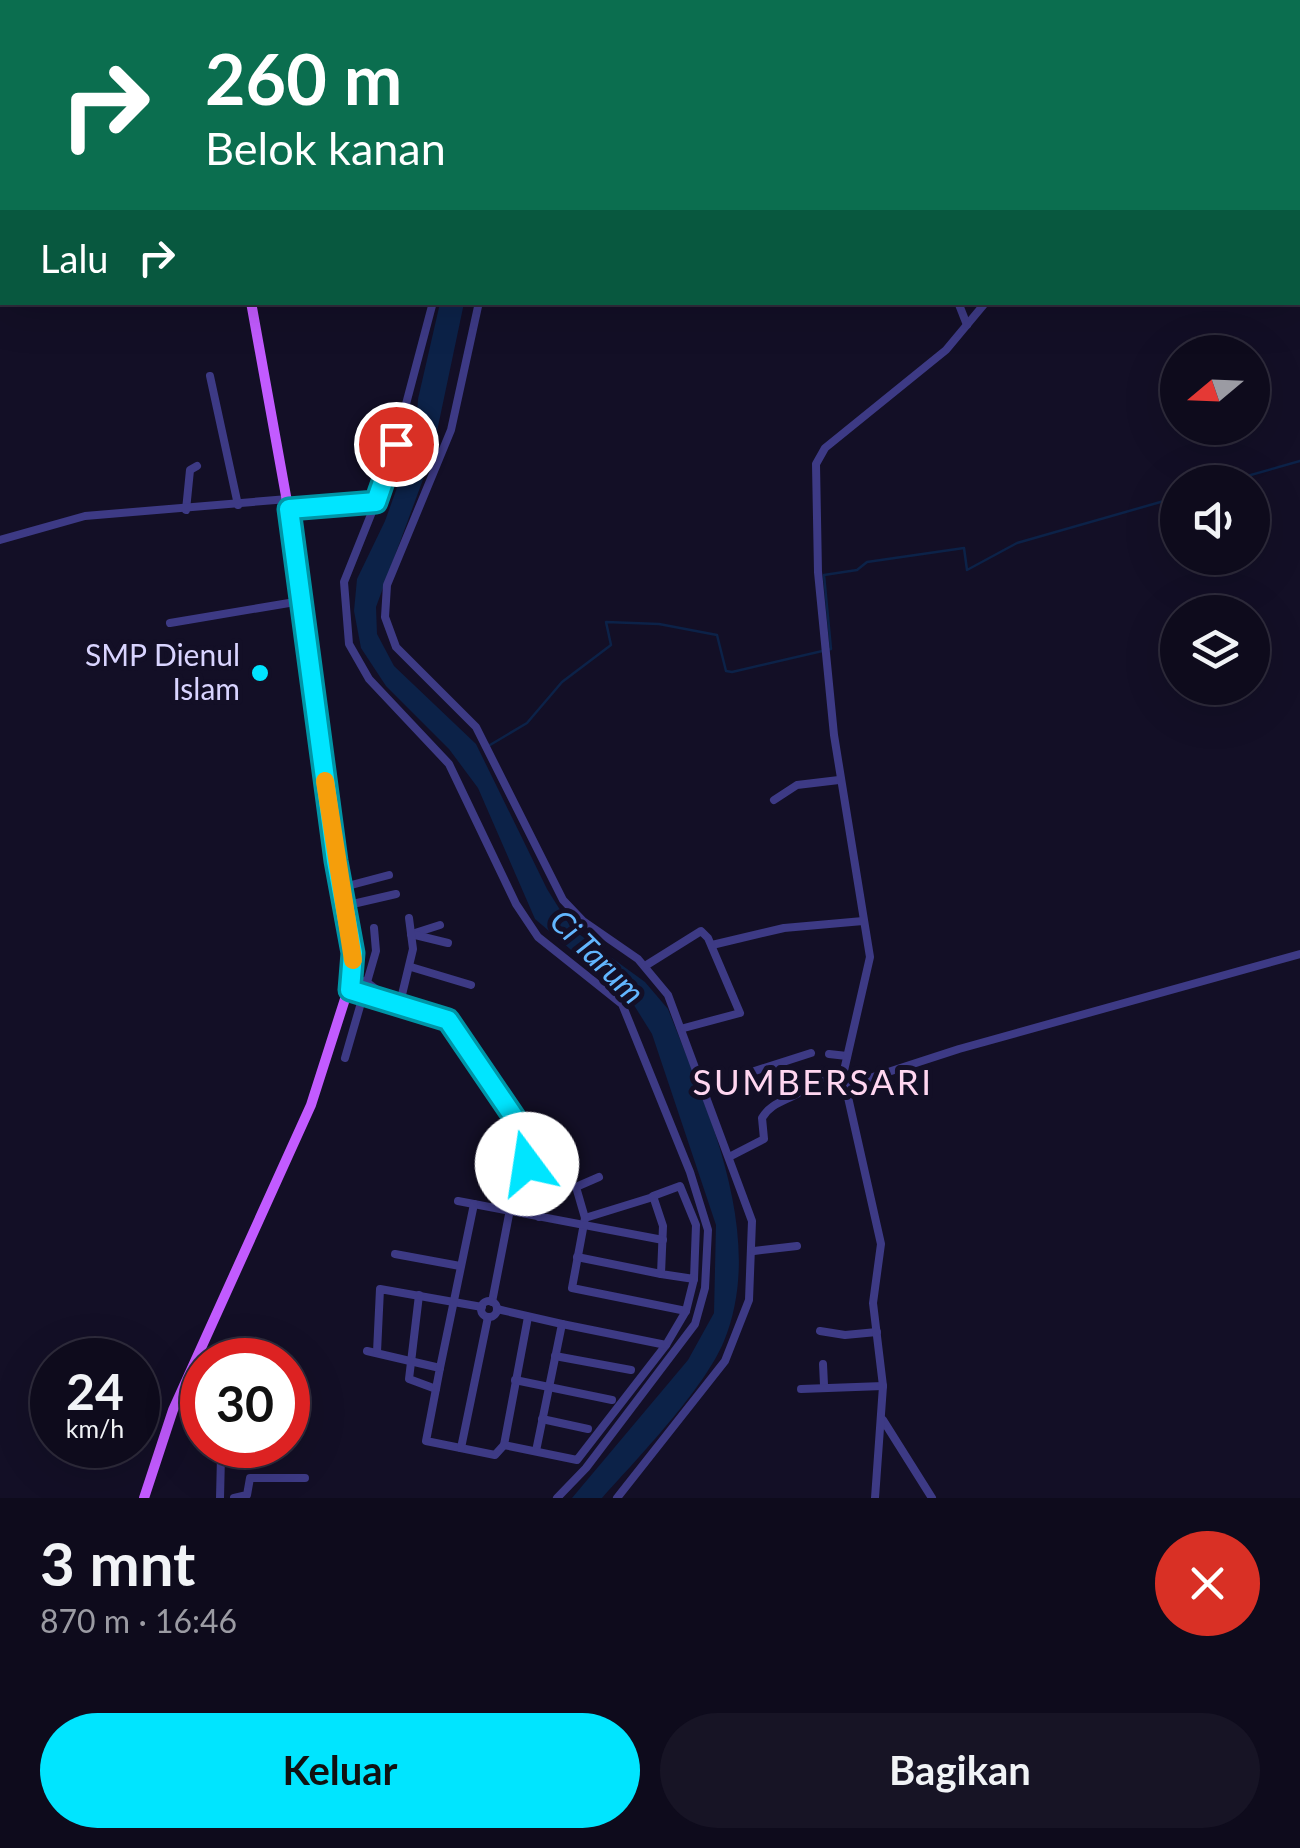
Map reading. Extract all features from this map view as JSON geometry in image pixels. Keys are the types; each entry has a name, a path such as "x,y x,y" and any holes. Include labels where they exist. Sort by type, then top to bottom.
{"main road":[{"path":"144,1498 173,1410 311,1106 353,974 288,504 252,305"}],"street":[{"path":"432,305 388,472 344,582 349,644 369,680 449,764 527,922 548,946 622,1004 690,1172 708,1230 705,1288 689,1334 586,1468 557,1498"},
{"path":"479,305 450,432 387,585 385,617 396,646 476,727 563,900 583,921 644,966 668,995 752,1220 754,1251 749,1300 725,1361 617,1498"},
{"path":"959,305 967,325"},
{"path":"875,1498 883,1420 874,1289 881,1244 843,1075 869,969 840,780 818,572 816,464 825,448 946,350 984,305"},
{"path":"210,376 238,505"},
{"path":"186,510 186,486 190,470 197,466"},
{"path":"0,540 75,518 238,505 376,502"},
{"path":"170,624 302,601"},
{"path":"774,800 797,785 840,780"},
{"path":"340,888 389,875"},
{"path":"344,906 396,894"},
{"path":"396,1002 411,968 408,918"},
{"path":"712,945 784,928 863,920"},
{"path":"411,934 440,925"},
{"path":"345,1058 376,951 374,928"},
{"path":"644,966 702,931 712,945 740,1013 685,1032"},
{"path":"411,934 448,943"},
{"path":"845,1086 959,1049 1300,954"},
{"path":"411,968 471,984"},
{"path":"353,974 396,1002"},
{"path":"350,990 451,1022 518,1123 520,1158 494,1306 488,1317 461,1448"},
{"path":"736,1077 811,1053"},
{"path":"829,1054 847,1056"},
{"path":"731,1156 764,1138 762,1118 771,1105 800,1094 810,1080 843,1075"},
{"path":"520,1158 529,1169 540,1217"},
{"path":"599,1177 576,1186 584,1222 571,1285 574,1290 686,1312"},
{"path":"504,1445 578,1459 666,1345 686,1312 694,1280 696,1225 683,1188 584,1222"},
{"path":"653,1197 664,1240 661,1274"},
{"path":"458,1201 664,1240"},
{"path":"474,1204 422,1440 495,1455 504,1445 528,1317"},
{"path":"754,1251 797,1246"},
{"path":"395,1254 460,1266"},
{"path":"577,1257 694,1280"},
{"path":"440,1368 372,1352 380,1288 494,1306 528,1317 666,1345"},
{"path":"419,1295 410,1381 436,1389"},
{"path":"482,1307 488,1317"},
{"path":"536,1451 562,1324"},
{"path":"820,1330 845,1335 876,1332"},
{"path":"555,1356 631,1370"},
{"path":"823,1364 824,1385"},
{"path":"515,1380 612,1400"},
{"path":"801,1389 824,1385 883,1386"},
{"path":"542,1419 588,1429"},
{"path":"883,1420 932,1498"},
{"path":"220,1498 221,1468"},
{"path":"234,1498 247,1496 250,1478 306,1478"}],"water":[{"name":"Ci Tarum","path":"440,305 464,305 432,455 376,607 377,634 394,666 476,744 547,889 572,929 645,982 668,1009 714,1130 735,1216 739,1259 736,1301 724,1341 686,1401 602,1498 572,1498 688,1360 714,1313 716,1225 652,1034 632,1002 535,919 478,788 449,749 386,686 361,648 354,611 357,579 385,521 416,435 418,399"}],"waterway":[{"path":"1270,470 1300,461"},
{"path":"490,745 527,723 562,682 611,645 606,622 659,624 717,635 726,671 732,672 831,649 824,575 857,570 867,562 964,548 967,570 1017,543 1160,502"}],"slow traffic":[{"path":"325,781 353,960"}],"place":[{"name":"SMP Dienul Islam","path":"260,673"}],"district":[{"name":"SUMBERSARI","path":"813,1083"}],"route":[{"path":"396,444 376,502 289,509 336,861 353,953 350,990 448,1020 518,1123 523,1142 520,1158 527,1164"}]}
